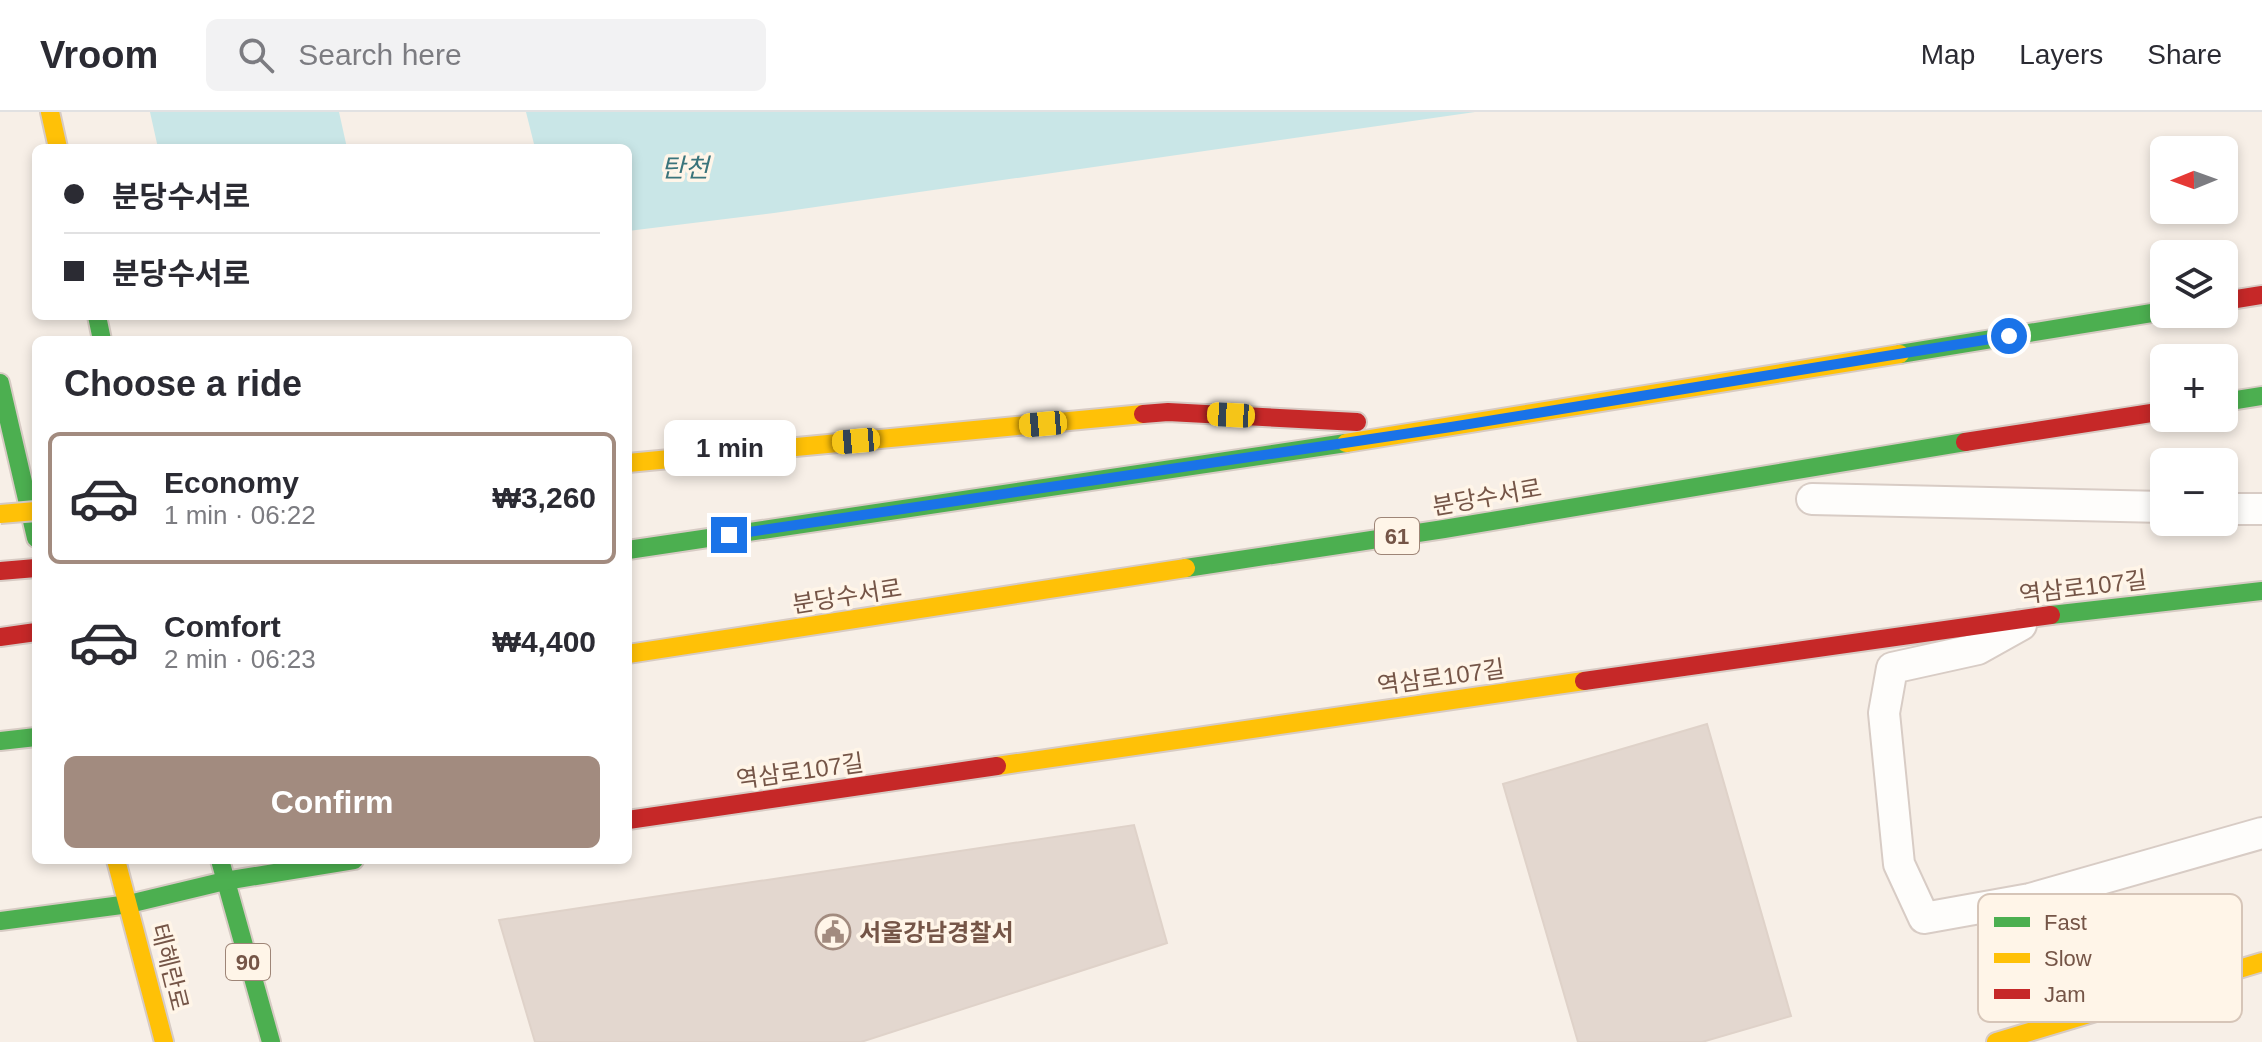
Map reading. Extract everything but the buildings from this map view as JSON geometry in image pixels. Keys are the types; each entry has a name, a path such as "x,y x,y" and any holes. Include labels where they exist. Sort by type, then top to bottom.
{"main road":[{"path":"50,112 57,144"},
{"path":"2238,299 2262,295"},
{"path":"632,550 1451,427 2150,313"},
{"path":"0,383 32,521"},
{"path":"2238,400 2262,396"},
{"path":"632,463 1168,412 1451,427"},
{"name":"분당수서로","path":"632,653 1444,529 1822,464 2150,413"},
{"path":"0,514 32,511"},
{"path":"0,571 32,568"},
{"name":"역삼로107길","path":"632,819 2036,616 2262,591"},
{"path":"0,637 32,633"},
{"path":"0,741 32,737"},
{"name":"테헤란로","path":"117,864 164,1042"},
{"name":"90","path":"221,864 271,1042"},
{"path":"0,921 129,904 225,881 329,864"},
{"path":"2242,968 2262,962"},
{"path":"1996,1042 2062,1022"}],"lane":[{"path":"1812,499 2150,507"},
{"path":"2238,509 2262,509"},
{"path":"1978,908 1924,918 1899,864 1884,713 1892,668 1978,649 2036,616"},
{"path":"2048,894 2262,833"}],"water":[{"path":"0,112 339,112 346,144 32,144 32,315"},
{"name":"탄천","path":"526,112 1475,112 774,213 632,231 632,144 534,144"}],"pier":[{"path":"0,112 150,112 157,144 32,144 32,320 137,320 75,336 32,336 32,347 0,355"}],"traffic: fast":[{"path":"1900,354 2150,313"},
{"path":"98,320 101,336"},
{"path":"0,383 32,521"},
{"path":"2238,400 2262,396"},
{"path":"1186,568 1444,529 1965,442"},
{"path":"632,549 1346,443"},
{"path":"2051,615 2262,591"},
{"path":"0,741 32,737"},
{"path":"221,864 271,1042"},
{"path":"0,921 129,904 225,881 329,864"}],"traffic: slow":[{"path":"50,112 57,144"},
{"path":"1346,443 1900,354"},
{"path":"632,463 1143,414"},
{"path":"0,514 32,511"},
{"path":"632,653 1186,568"},
{"path":"997,766 1584,681"},
{"path":"117,864 164,1042"},
{"path":"2242,968 2262,962"},
{"path":"1996,1042 2062,1022"}],"traffic: jam":[{"path":"2238,299 2262,295"},
{"path":"1143,414 1168,412 1357,422"},
{"path":"1965,442 2150,413"},
{"path":"0,571 32,568"},
{"path":"1584,681 2051,615"},
{"path":"0,637 32,633"},
{"path":"632,819 997,766"}],"place":[{"name":"서울강남경찰서","path":"833,932"}],"route":[{"path":"729,535 1451,427 2009,336"}]}
